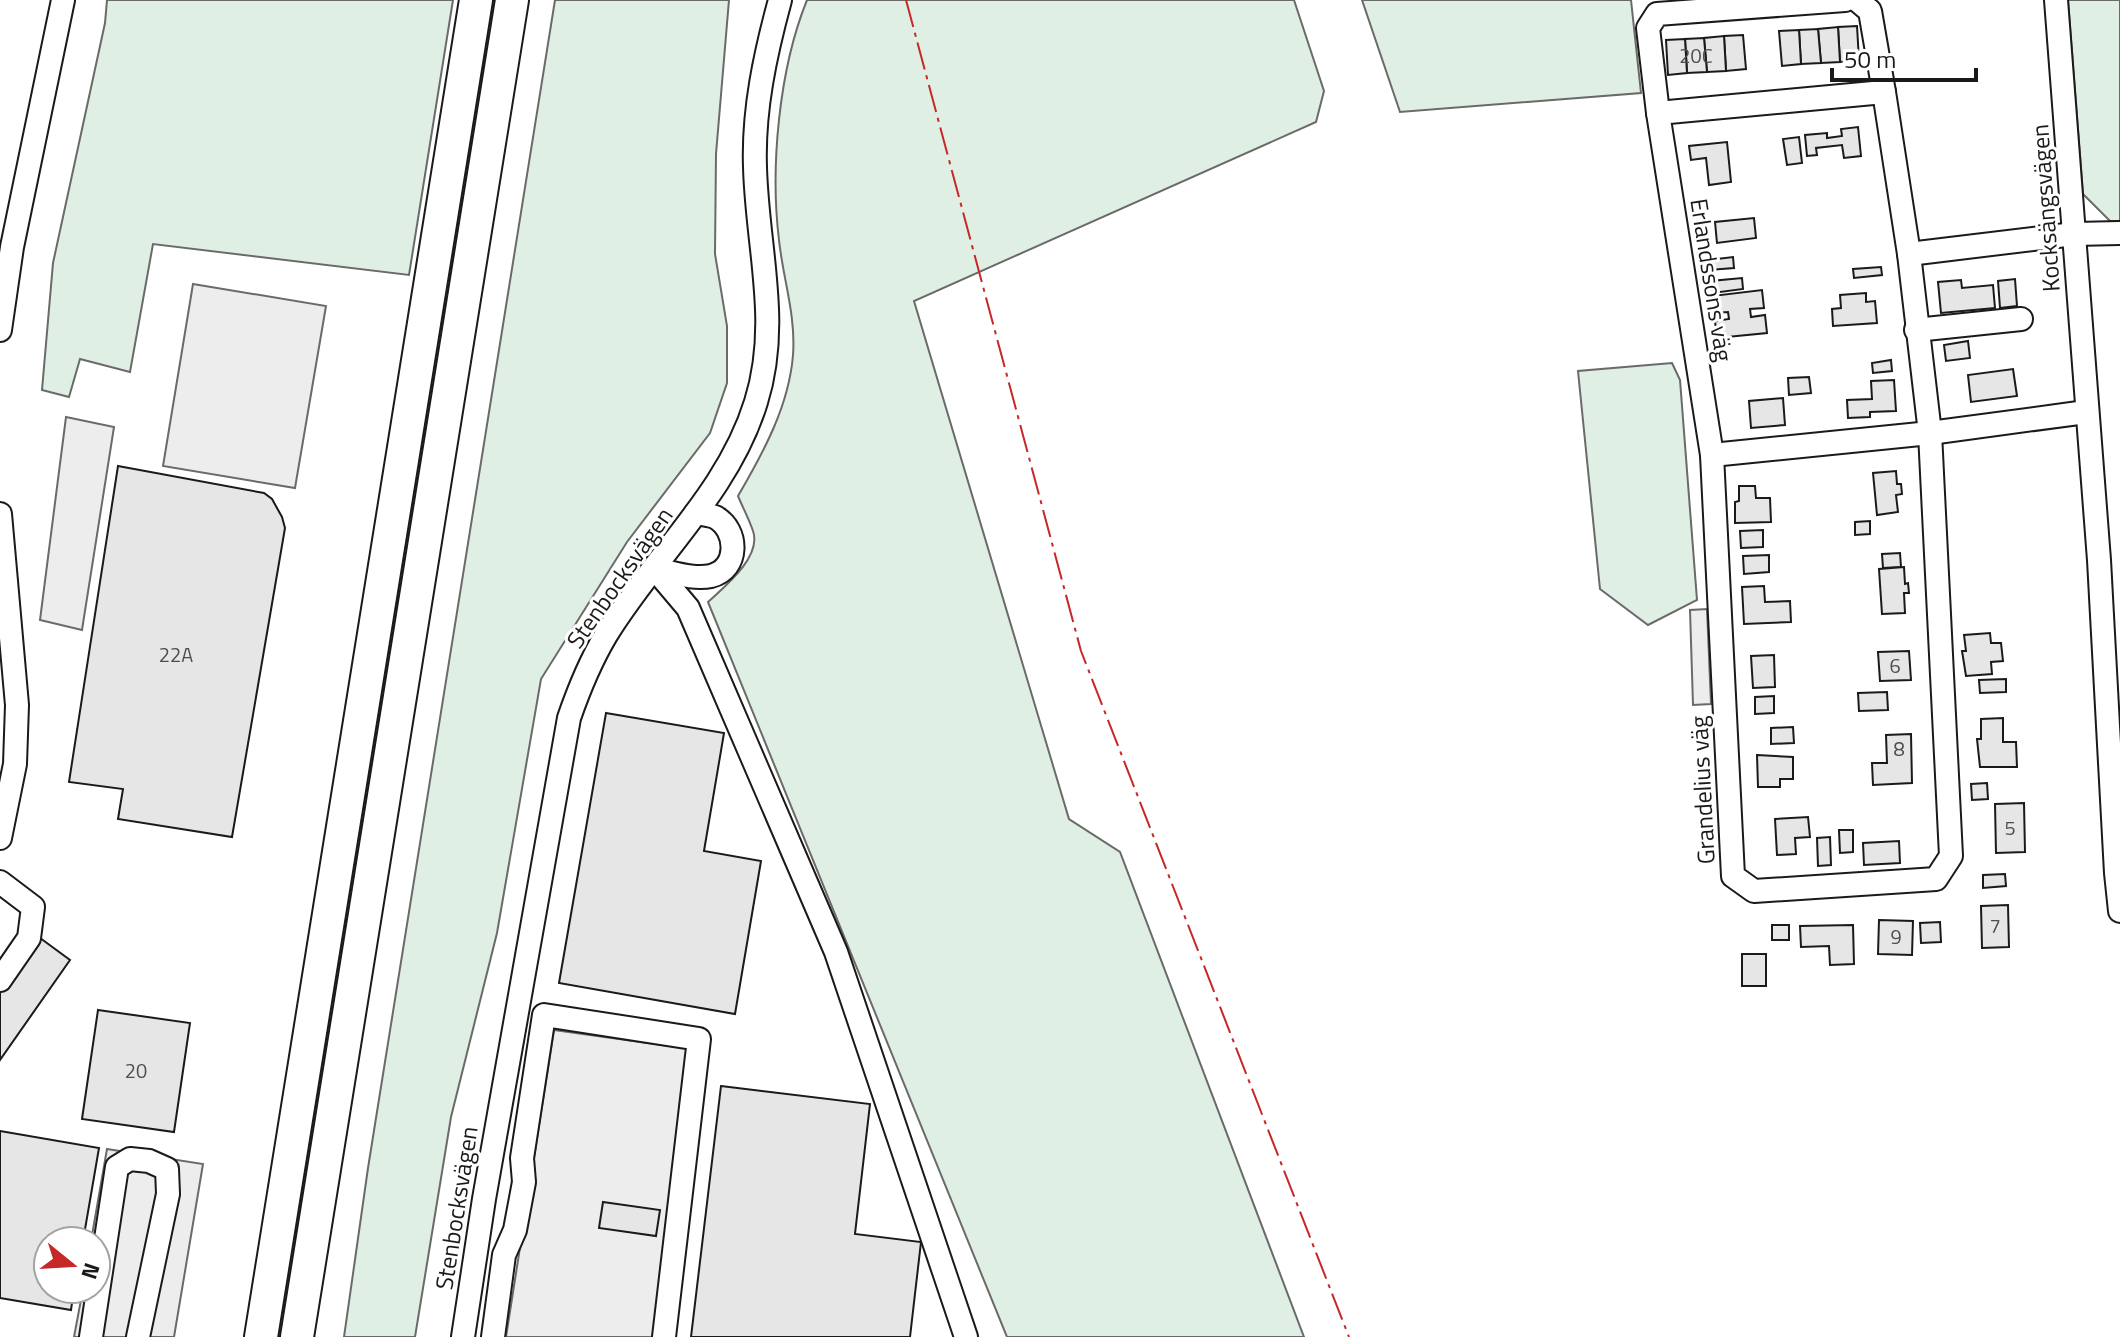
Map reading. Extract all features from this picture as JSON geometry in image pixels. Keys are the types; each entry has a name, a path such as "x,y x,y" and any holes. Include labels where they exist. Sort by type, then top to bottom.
{"highway":[{"path":"261,1337 476,0"},
{"path":"297,1337 512,0"}],"street":[{"path":"0,330 12,247 63,0"},
{"name":"Stenbocksvägen","path":"463,1337 484,1199 569,718 579,687 614,623 724,473 743,438 763,380 769,313 755,166 759,102 767,50 780,0"},
{"name":"Erlandssons väg","path":"1712,455 1658,113 1648,28 1657,14 1845,0"},
{"path":"1857,0 1870,11 1884,92 1909,254 1930,433"},
{"name":"Kocksängsvägen","path":"2056,0 2099,560 2120,911"},
{"path":"1658,113 1884,92"},
{"path":"1909,254 2074,234 2120,233"},
{"path":"1916,330 2021,319"},
{"path":"1712,455 1930,433 2086,412"},
{"name":"Grandelius väg","path":"1712,455 1733,876 1754,891 1936,879 1951,856 1930,433"},
{"path":"655,569 696,577 711,576 730,563 733,539 727,527 715,517 696,513"},
{"path":"0,514 17,705 15,764 0,838"},
{"path":"655,569 688,608 836,952 966,1337"},
{"path":"0,882 33,907 29,938 0,980"},
{"path":"493,1337 504,1255 515,1230 524,1182 522,1158 544,1015 699,1039 664,1337"},
{"path":"91,1337 117,1167 130,1159 149,1161 167,1169 168,1194 138,1337"},
{"path":"484,1199 519,1205"}],"green space":[{"path":"107,0 453,0 409,275 153,244 130,372 80,359 69,397 42,390 53,263 105,23"},
{"path":"555,0 729,0 716,154 715,254 727,326 727,383 710,433 627,542 541,679 497,933 451,1117 415,1337 344,1337 368,1168"},
{"path":"807,0 1294,0 1324,91 1316,122 914,301 1069,819 1120,852 1304,1337 1007,1337 708,602 740,571 752,551 753,531 738,496 773,428 791,374 793,326 776,212 777,150 783,87 797,27"},
{"path":"1362,0 1631,0 1641,93 1400,112"},
{"path":"2068,0 2120,0 2120,221 2110,221 2083,194"},
{"path":"1672,363 1680,380 1697,600 1648,625 1600,589 1578,371"}],"shaded area":[{"path":"193,284 326,306 295,488 163,466"},
{"path":"66,417 114,427 82,630 40,620"},
{"path":"1707,609 1711,704 1693,705 1690,610"},
{"path":"554,1030 691,1049 657,1337 506,1337"},
{"path":"107,1149 203,1164 174,1337 74,1337 80,1305 112,1305 112,1225 94,1225"}],"building":[{"path":"1857,26 1859,60 1840,62 1838,27"},
{"path":"1838,27 1840,62 1821,63 1818,29"},
{"path":"1818,29 1821,63 1801,64 1799,30"},
{"path":"1799,30 1801,64 1782,66 1779,31"},
{"path":"1743,35 1746,69 1726,71 1724,36"},
{"path":"1724,36 1726,71 1707,72 1704,38"},
{"path":"1704,38 1707,72 1687,73 1685,39"},
{"path":"1685,39 1687,73 1668,75 1666,40"},
{"path":"1858,127 1861,156 1844,158 1842,145 1816,148 1817,155 1807,156 1805,135 1827,133 1827,138 1842,136 1841,129"},
{"path":"1799,137 1802,163 1787,165 1783,139"},
{"path":"1727,142 1731,182 1709,185 1706,158 1691,160 1689,146"},
{"path":"1754,218 1756,238 1717,243 1715,222"},
{"path":"1733,257 1734,268 1709,270 1709,260"},
{"path":"1881,267 1882,275 1854,278 1853,269"},
{"path":"1742,278 1743,289 1713,293 1711,281"},
{"path":"2015,279 2017,306 2000,308 1998,281"},
{"path":"1961,280 1962,288 1993,285 1995,308 1941,313 1938,282"},
{"path":"1762,290 1764,308 1750,309 1751,317 1765,315 1767,333 1717,338 1715,321 1729,319 1728,312 1714,313 1712,296"},
{"path":"1866,293 1866,302 1875,301 1877,323 1833,326 1832,309 1841,308 1840,295"},
{"path":"1968,341 1970,358 1946,361 1944,345"},
{"path":"1891,360 1892,371 1873,373 1872,363"},
{"path":"2013,369 2017,396 1971,402 1968,375"},
{"path":"1809,377 1811,393 1789,395 1788,378"},
{"path":"1894,380 1896,411 1870,412 1870,417 1848,418 1847,400 1872,399 1871,381"},
{"path":"1783,398 1785,425 1751,428 1749,401"},
{"path":"118,466 264,493 272,499 282,517 285,528 232,837 118,819 123,789 69,782"},
{"path":"1896,471 1902,494 1896,495 1898,512 1877,515 1873,473"},
{"path":"1739,486 1755,486 1756,498 1770,498 1771,522 1735,523"},
{"path":"1870,521 1870,534 1855,535 1855,522"},
{"path":"1763,530 1763,547 1741,548 1740,531"},
{"path":"1900,553 1901,567 1883,568 1882,554"},
{"path":"1769,555 1769,572 1744,574 1743,556"},
{"path":"1904,567 1909,593 1904,593 1905,613 1882,614 1879,569"},
{"path":"1764,586 1765,602 1790,601 1791,622 1744,624 1742,587"},
{"path":"1990,633 1991,643 2001,643 2003,661 1991,662 1992,674 1966,676 1962,651 1966,651 1964,635"},
{"path":"1909,651 1911,680 1880,681 1878,652"},
{"path":"1774,655 1775,687 1753,688 1751,656"},
{"path":"2006,679 2006,692 1980,693 1979,680"},
{"path":"1887,692 1888,710 1859,711 1858,693"},
{"path":"1774,696 1774,713 1755,714 1755,697"},
{"path":"606,713 724,733 704,851 761,861 735,1014 559,983"},
{"path":"2003,718 2003,742 2016,742 2017,767 1980,767 1977,739 1981,739 1981,719"},
{"path":"1793,727 1794,743 1771,744 1771,728"},
{"path":"1911,734 1912,783 1873,785 1872,763 1887,763 1886,735"},
{"path":"1757,755 1793,757 1793,779 1780,779 1780,787 1758,787"},
{"path":"1987,783 1988,799 1972,800 1971,784"},
{"path":"2024,803 2025,852 1996,853 1995,804"},
{"path":"1808,817 1810,837 1795,838 1796,854 1777,855 1775,819"},
{"path":"1839,830 1853,830 1853,852 1840,853"},
{"path":"1830,837 1831,865 1818,866 1817,838"},
{"path":"1899,841 1900,863 1864,865 1863,843"},
{"path":"2005,874 2006,886 1983,888 1983,875"},
{"path":"2008,905 2009,947 1982,948 1981,906"},
{"path":"1879,920 1913,921 1912,955 1878,954"},
{"path":"1940,922 1941,942 1921,943 1920,923"},
{"path":"1772,925 1789,925 1789,940 1772,940"},
{"path":"1853,925 1854,964 1830,965 1829,946 1801,947 1800,926"},
{"path":"36,935 70,960 0,1060 0,986"},
{"path":"1742,954 1766,954 1766,986 1742,986"},
{"path":"98,1010 190,1023 174,1132 82,1119"},
{"path":"721,1086 870,1104 855,1234 921,1242 910,1337 691,1337"},
{"path":"0,1131 99,1148 86,1225 32,1225 32,1303 0,1298"},
{"path":"603,1202 660,1210 656,1236 599,1228"},
{"path":"41,1305 72,1305 71,1310"}],"power":[{"path":"906,0 1081,651 1349,1337"}]}
